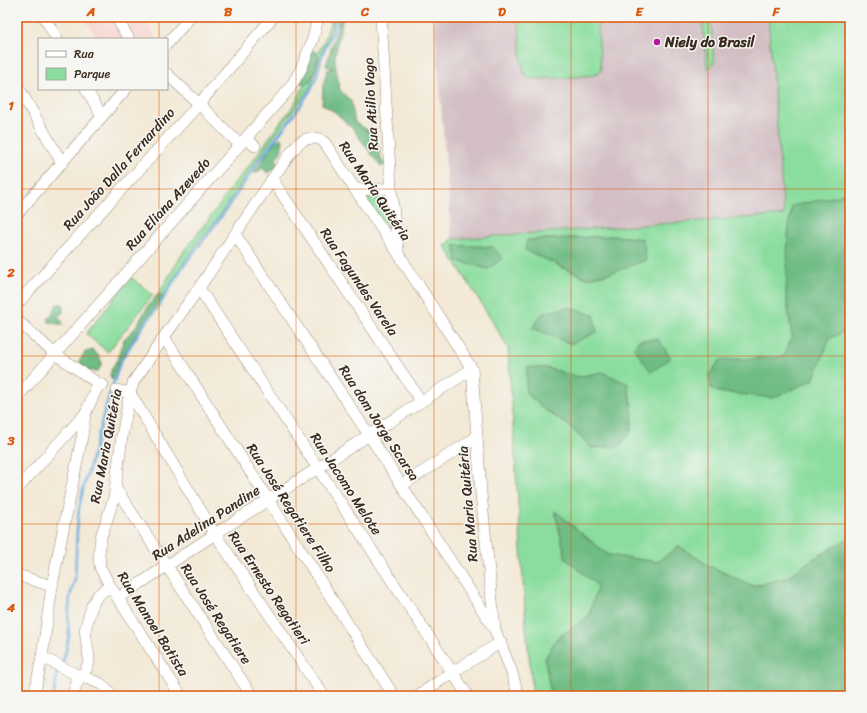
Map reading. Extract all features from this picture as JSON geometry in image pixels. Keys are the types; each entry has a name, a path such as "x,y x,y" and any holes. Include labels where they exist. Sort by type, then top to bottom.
{"street":[{"path":"44,17 56,38"},
{"path":"116,17 128,38"},
{"name":"Rua João Dalla Fernardino","path":"17,304 200,104 274,17"},
{"name":"Rua Eliana Azevedo","path":"17,397 290,88 301,69 313,39 318,17"},
{"name":"Rua Atilio Vago","path":"381,17 391,188 398,253"},
{"path":"168,43 187,18"},
{"path":"168,75 243,142 255,146"},
{"path":"17,85 62,163"},
{"path":"87,90 102,116"},
{"path":"17,214 125,90"},
{"name":"Rua Maria Quitéria","path":"100,567 99,553 101,537 114,498 122,436 130,393 134,381 199,288 272,179 299,143 306,139 320,139 325,144 398,253 472,369 482,501 495,630 501,642 517,691"},
{"name":"Rua Fagundes Varela","path":"272,179 421,401"},
{"path":"354,188 376,191 391,188"},
{"name":"Rua dom Jorge Scarsa","path":"235,234 402,485 495,630"},
{"name":"Rua Jacomo Melote","path":"199,288 468,696"},
{"path":"17,320 55,354 101,384 85,414 17,489"},
{"name":"Rua José Regatiere Filho","path":"164,337 394,696"},
{"name":"Rua Adelina Pandine","path":"118,598 472,369"},
{"path":"117,390 130,393"},
{"name":"Rua Ernesto Regatieri","path":"130,393 215,534 324,696"},
{"path":"34,696 46,659 52,586 82,437 85,414"},
{"path":"402,485 477,437"},
{"name":"Rua José Regatiere","path":"115,488 252,696"},
{"name":"Rua Manoel Batista","path":"100,567 110,586 181,696"},
{"path":"17,575 52,586"},
{"path":"73,696 76,685 89,663 85,630 92,605 101,592 110,586"},
{"path":"417,696 501,642"},
{"path":"46,659 67,670 84,673 89,679 101,684 111,696"}],"shaded area":[{"path":"84,17 110,17 122,38 96,38"},
{"path":"123,17 144,17 155,38 134,38"},
{"path":"434,17 768,17 785,215 452,239"}],"green space":[{"path":"332,17 334,17 333,23 328,39 320,56 311,86 249,171 218,218 179,269 163,297 160,291 186,248 289,112 299,96 304,85 302,76 312,57 318,52 324,42"},
{"path":"338,17 343,17 335,56 340,90 351,101 355,123 369,131 375,139 381,159 385,164 381,167 353,129 335,112 322,104 323,86 327,70 334,68 326,66 337,28"},
{"path":"518,17 597,17 601,71 595,75 566,78 529,79 525,76 522,64"},
{"path":"702,17 711,17 714,62 711,67 707,68"},
{"path":"768,17 850,17 850,193 842,194 786,293 792,337 784,357 720,360 813,380 830,338 850,329 850,538 813,559 786,578 753,586 709,566 679,546 657,562 608,555 555,512 566,559 598,586 588,617 556,639 545,659 551,696 533,696 526,627 508,348 445,246 452,239 784,215","holes":["616,236 643,239 611,273 587,278 558,266 527,240","547,368 578,377 602,372 633,413 631,431 620,446 591,448 571,427 545,410"]},
{"path":"311,51 315,51 318,55 315,70 308,84 300,83 297,80"},
{"path":"281,138 283,140 281,152 276,158 278,163 275,169 267,173 263,168 256,173 253,173 272,145"},
{"path":"387,192 388,229 365,199"},
{"path":"850,193 850,329 830,338 813,380 773,398 718,392 711,388 709,375 720,360 784,357 792,337 786,293 788,233 792,206"},
{"path":"616,236 643,239 646,260 611,273 587,278 525,250 527,240"},
{"path":"454,245 493,247 503,258 488,269 457,261"},
{"path":"131,277 153,295 108,352 86,334"},
{"path":"159,293 162,298 144,322 123,355 112,380 110,375 112,368 118,358 124,339 135,328 149,305"},
{"path":"57,304 63,304 63,312 58,317 62,321 63,325 49,322 48,319"},
{"path":"568,307 594,315 597,332 571,344 532,328 543,313"},
{"path":"658,339 671,358 651,372 634,348 639,340"},
{"path":"93,350 99,356 102,363 98,371 89,371 81,366 80,360 85,352"},
{"path":"527,367 547,368 578,377 602,372 628,384 633,413 631,431 620,446 591,448 571,427 545,410 526,393"},
{"path":"555,511 608,555 657,562 679,546 709,566 753,586 786,578 813,559 850,538 850,696 551,696 545,659 556,639 588,617 598,586 566,559"}],"waterway":[{"path":"62,663 69,635 68,621 70,596 75,579 79,509 108,399 121,361 144,325 159,306 182,268 221,217 261,158 312,88 323,53 333,32 335,17"},
{"path":"54,696 57,673 59,669"}],"place":[{"name":"Niely do Brasil","path":"657,42"}]}
